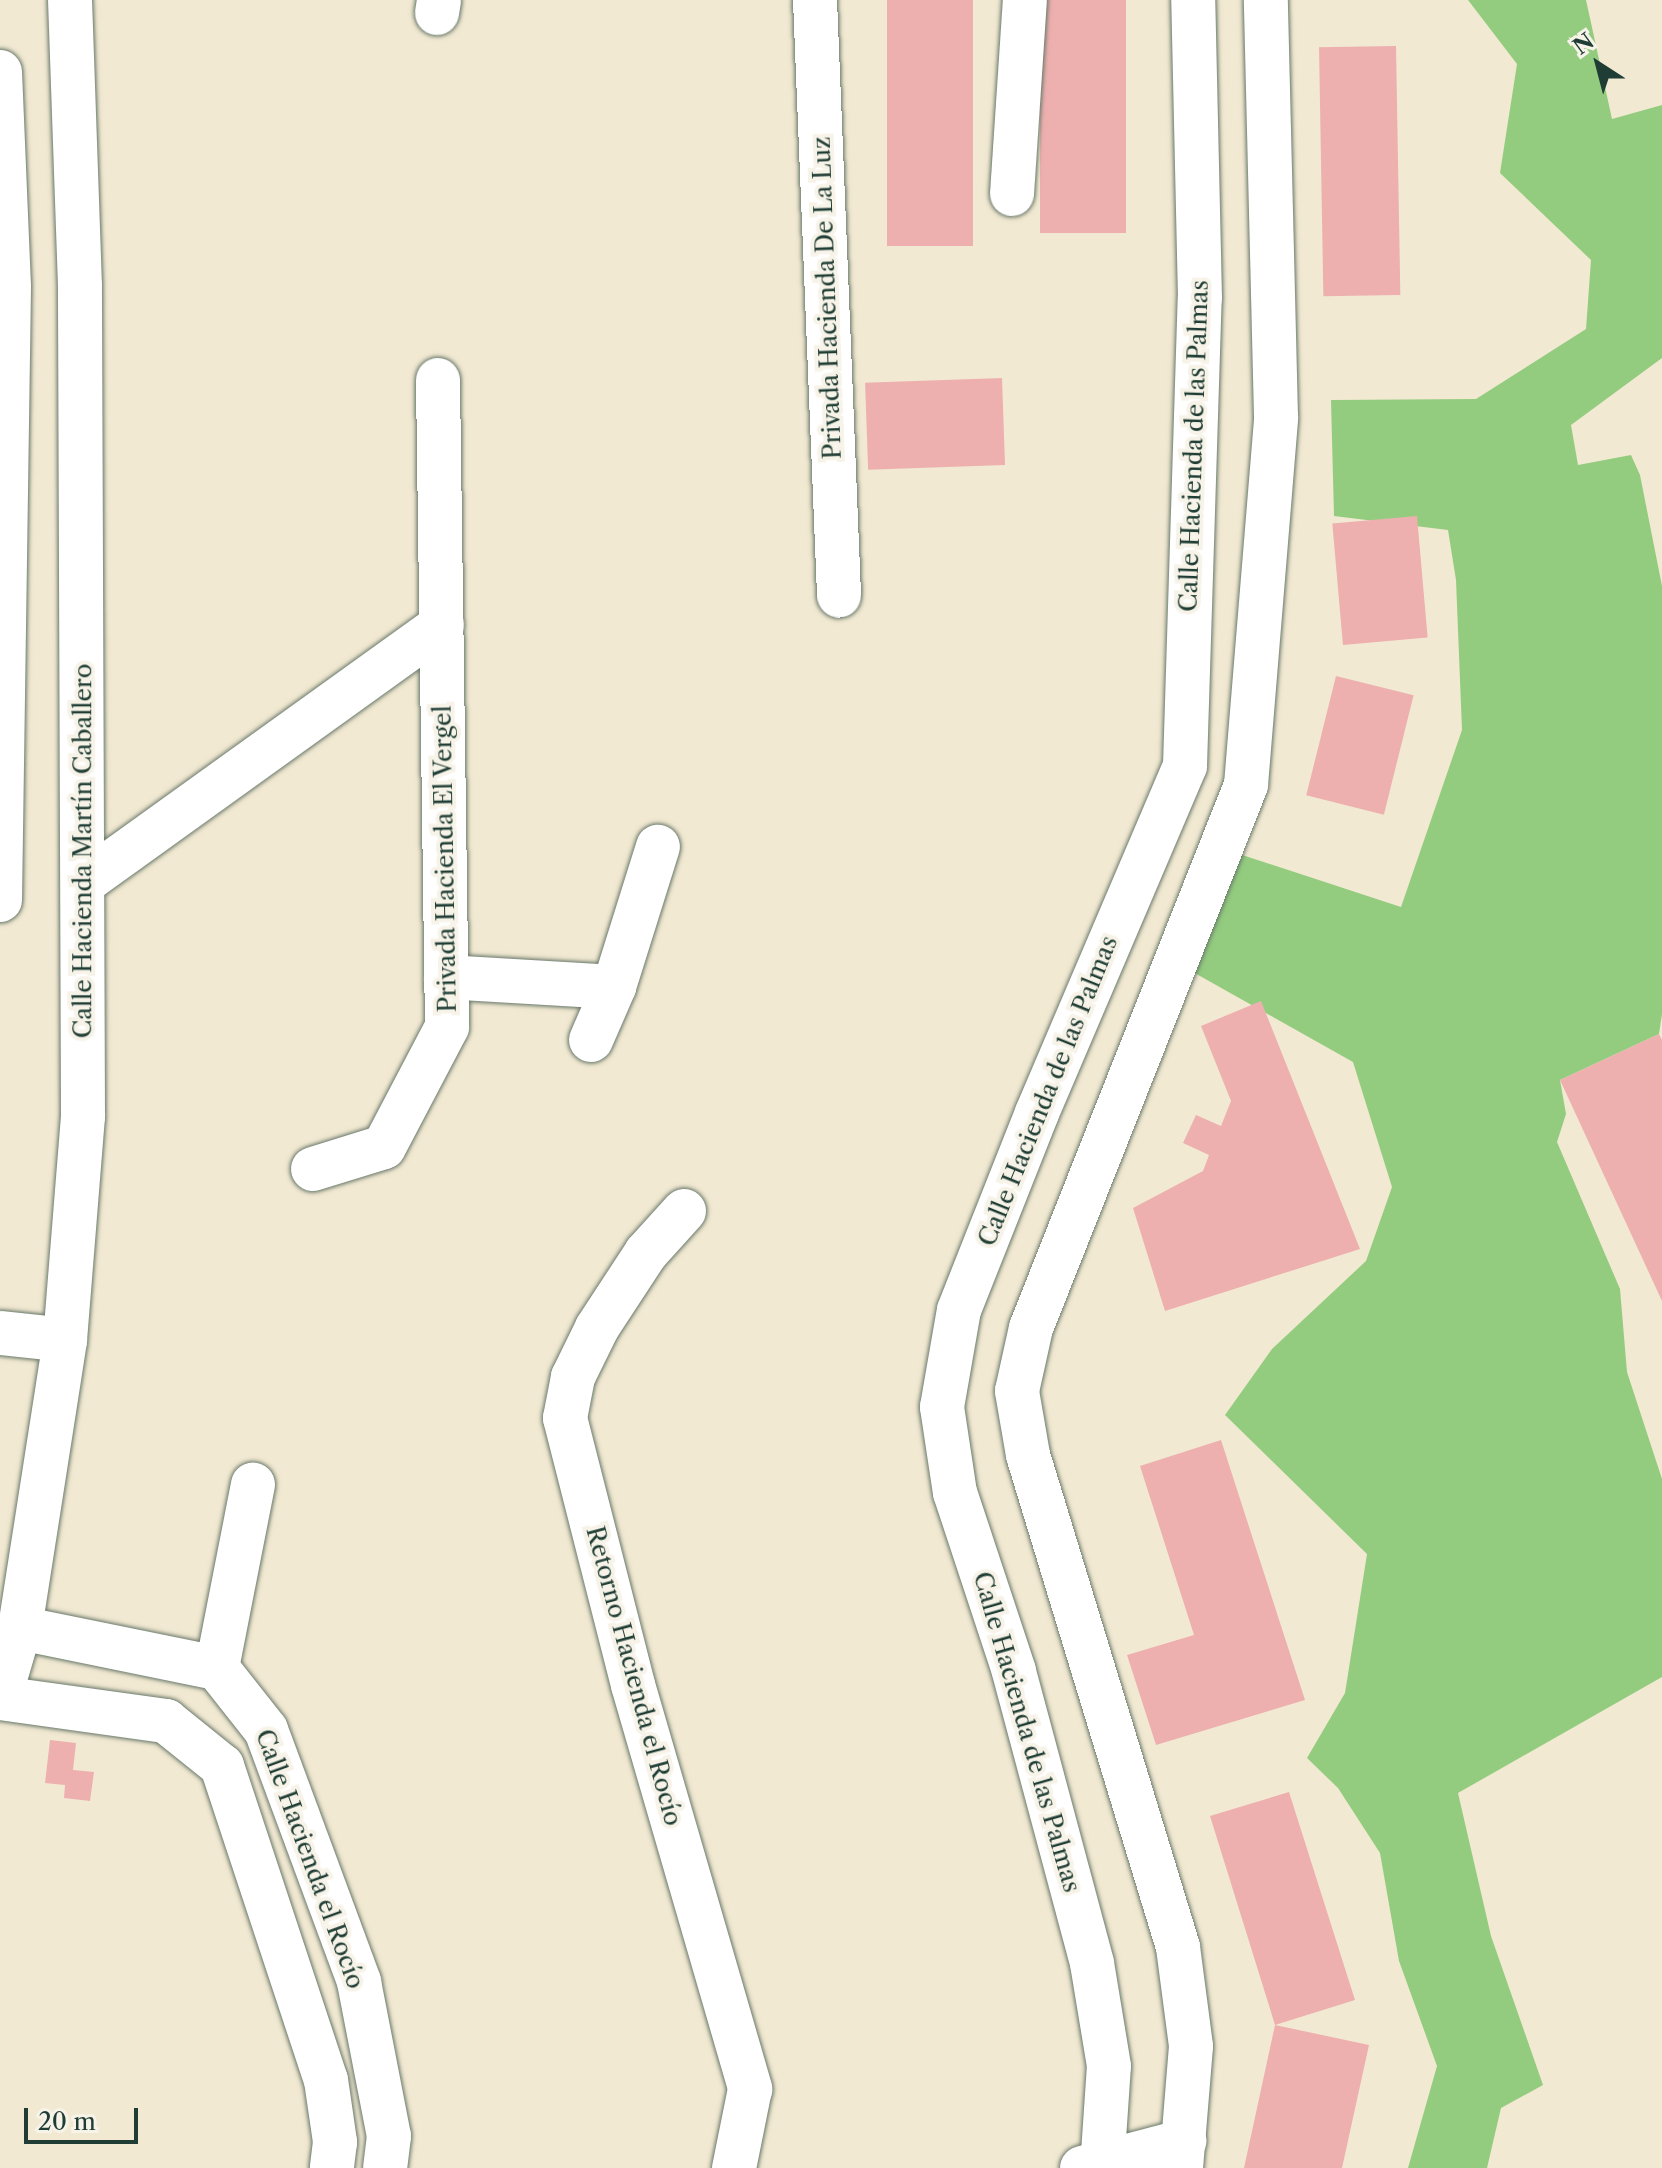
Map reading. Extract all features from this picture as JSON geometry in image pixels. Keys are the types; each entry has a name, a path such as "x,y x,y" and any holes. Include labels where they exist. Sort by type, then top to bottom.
{"street":[{"name":"Calle Hacienda Martín Caballero","path":"0,1697 20,1628 65,1340 83,1117 80,286 70,0"},
{"name":"Privada Hacienda De La Luz","path":"815,0 839,596"},
{"path":"1012,194 1025,0"},
{"name":"Calle Hacienda de las Palmas","path":"1096,2166 1109,2066 1092,1963 1014,1671 955,1493 942,1407 959,1310 1037,1113 1185,766 1200,298 1193,0"},
{"path":"1096,2166 1182,2154 1191,2046 1178,1947 1028,1455 1017,1391 1031,1328 1246,785 1276,417 1266,0"},
{"path":"0,72 5,287 0,900"},
{"name":"Privada Hacienda El Vergel","path":"313,1169 384,1147 447,1027 438,380"},
{"path":"83,883 442,625"},
{"path":"591,1040 614,987 658,847"},
{"path":"446,977 614,987"},
{"name":"Retorno Hacienda el Rocío","path":"684,1211 646,1253 597,1328 573,1377 565,1418 633,1685 750,2089 734,2168"},
{"path":"0,1333 65,1340"},
{"path":"20,1628 217,1668 253,1485"},
{"name":"Calle Hacienda el Rocío","path":"217,1668 266,1730 359,1982 389,2136 385,2168"},
{"path":"0,1697 166,1721 222,1766 326,2080 335,2142 332,2168"}],"green space":[{"path":"1468,0 1586,0 1612,119 1662,105 1662,358 1571,425 1578,465 1631,455 1640,475 1662,586 1662,1014 1659,1034 1560,1080 1566,1114 1557,1142 1620,1289 1627,1372 1662,1479 1662,1677 1458,1793 1491,1936 1543,2085 1501,2108 1487,2168 1408,2168 1437,2066 1399,1961 1380,1853 1338,1788 1307,1758 1345,1693 1367,1554 1225,1415 1272,1349 1366,1261 1392,1187 1353,1062 1184,967 1233,852 1401,907 1462,730 1456,580 1448,530 1334,516 1331,400 1476,399 1586,329 1591,260 1500,173 1517,64"}],"building":[{"path":"887,0 973,0 973,246 887,246"},
{"path":"1040,0 1126,0 1126,233 1040,233"},
{"path":"1396,46 1400,295 1323,296 1319,47"},
{"path":"1002,378 1005,465 868,470 865,383"},
{"path":"1417,516 1428,638 1343,645 1332,523"},
{"path":"1336,676 1414,695 1384,815 1306,795"},
{"path":"1261,1001 1360,1249 1165,1311 1133,1208 1203,1171 1209,1155 1183,1143 1196,1115 1221,1126 1231,1101 1201,1026"},
{"path":"1659,1034 1662,1040 1662,1301 1560,1080"},
{"path":"1221,1440 1305,1700 1156,1745 1127,1655 1194,1635 1140,1466"},
{"path":"50,1740 76,1743 73,1770 94,1772 90,1801 64,1798 65,1785 45,1783"},
{"path":"1289,1792 1355,2000 1275,2025 1210,1816"},
{"path":"1275,2025 1369,2045 1342,2168 1244,2168"}]}
